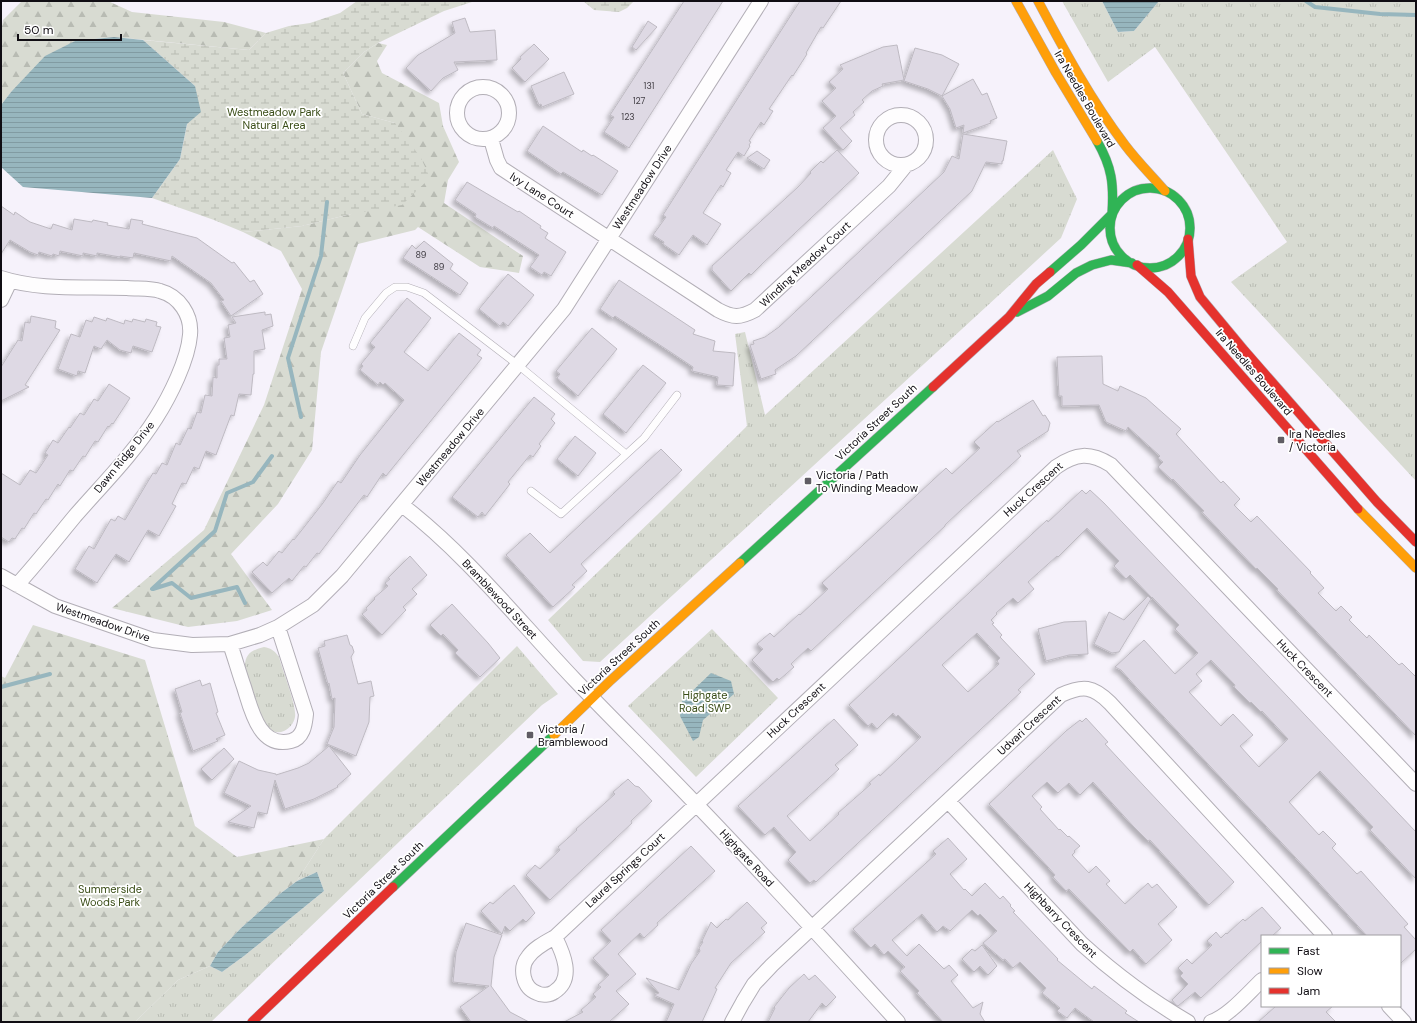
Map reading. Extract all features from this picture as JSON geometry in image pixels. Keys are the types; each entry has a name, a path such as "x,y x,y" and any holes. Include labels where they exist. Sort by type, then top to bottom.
{"main road":[{"name":"Ira Needles Boulevard","path":"1016,1 1069,97 1095,136 1104,154 1112,181 1112,214"},
{"name":"Ira Needles Boulevard","path":"1038,1 1058,40 1098,105 1125,144 1165,191"},
{"path":"1149,188 1165,191 1176,198 1185,208 1190,226 1188,239 1180,254 1170,262 1155,267 1146,267 1135,264 1122,256 1113,242 1110,226 1112,214 1123,198 1136,190 1149,188"},
{"name":"Victoria Street South","path":"252,1022 611,680 1009,317 1036,284 1081,245 1112,214"},
{"name":"Ira Needles Boulevard","path":"1188,239 1191,276 1200,297 1376,502 1416,542"},
{"name":"Victoria Street South","path":"1009,317 1048,296 1076,274 1092,265 1111,260 1135,264"},
{"name":"Ira Needles Boulevard","path":"1135,264 1168,292 1356,506 1416,568"}],"street":[{"name":"Westmeadow Drive","path":"1,576 55,606 153,640 192,645 230,644 260,635 278,627 313,605 342,576 564,309 760,1"},
{"name":"Ivy Lane Court","path":"491,139 496,160 501,168 609,239"},
{"name":"Winding Meadow Court","path":"609,239 718,310 728,315 737,317 755,310 889,186 906,165"},
{"path":"1,300 6,279"},
{"name":"Dawn Ridge Drive","path":"6,279 30,285 160,290 174,298 183,306 190,320 190,334 185,357 174,387 156,418 137,444 17,586"},
{"name":"Huck Crescent","path":"696,804 1056,467 1074,457 1084,455 1101,459 1111,465 1416,784"},
{"name":"Bramblewood Street","path":"402,505 421,519 478,574 593,698"},
{"path":"230,644 254,719 264,733 275,740 285,742 294,740 301,734 305,726 306,714 278,627"},
{"name":"Udvari Crescent","path":"732,1022 742,1002 754,984 772,965 1061,695 1071,690 1080,688 1091,689 1100,693 1110,703 1318,933"},
{"name":"Highgate Road","path":"593,698 812,927 898,1022"},
{"name":"Highbarry Crescent","path":"948,801 1082,944 1101,961 1156,1002 1188,1022"},
{"name":"Laurel Springs Court","path":"555,936 696,804"},
{"path":"1211,1022 1217,1020 1229,1011 1261,981"},
{"path":"1390,1007 1404,1022"}],"lane":[{"path":"353,346 365,318 386,293 395,287 407,287 424,293 518,365 626,454"},
{"path":"531,491 561,514 644,438 677,394"}],"green space":[{"path":"22,1 108,1 132,12 224,22 266,33 249,50 114,37 75,41 11,92 1,105 1,32 3,20"},
{"name":"Westmeadow Park Natural Area","path":"357,1 475,1 444,11 378,43 364,52 343,73 362,114 395,123 421,158 430,178 402,205 351,214 302,226 243,232 152,198 180,159 195,86 143,40 249,50 266,33 289,26 310,23 340,13"},
{"path":"583,1 634,1 627,8 619,12 594,10"},
{"path":"1062,1 1102,1 1118,32 1134,31 1159,1 1416,1 1416,481 1231,282 1287,242 1155,47 1108,82"},
{"path":"378,43 387,45 377,61 382,73 439,103 443,126 459,162 448,180 444,203 523,256 519,273 480,267 418,227 415,230 358,244 321,352 312,450 278,504 231,554 272,610 237,621 188,627 112,608 204,530 264,405 302,289 281,251 243,232 302,226 351,214 395,123 362,114 343,73 364,52"},
{"path":"1053,150 1077,199 1061,238 600,662 583,661 548,620 747,426 735,334 745,332 765,415"},
{"name":"Summerside Woods Park","path":"33,625 145,660 195,826 237,857 324,839 297,881 277,896 241,928 218,952 210,966 178,980 135,1022 1,1022 1,676 5,678"},
{"name":"Highgate Road SWP","path":"712,629 778,698 696,777 628,706"},
{"path":"517,646 558,694 542,705 211,1022 135,1022 178,980 210,966 222,972 324,891 317,872 297,881 324,839"},
{"path":"264,647 273,650 279,657 294,705 294,721 288,729 281,732 272,731 262,723 245,666 246,658 250,653 256,649"}],"water":[{"path":"1102,1 1159,1 1134,31 1118,32"},
{"path":"114,37 143,40 195,86 201,112 187,124 180,159 152,198 23,187 1,167 1,105 11,92 45,56 75,41"},
{"path":"711,673 731,681 734,694 703,720 699,737 693,741 680,716 682,701"},
{"path":"317,872 324,891 222,972 210,966 218,952 241,928 277,896 297,881"}],"building":[{"path":"684,1 723,1 629,148 604,132 614,117 610,115"},
{"path":"800,1 841,1 823,28 821,27 806,53 807,54 769,109 773,111 764,125 761,122 749,141 751,142 749,145 750,146 744,156 738,152 726,170 731,173 723,187 721,185 703,213 721,224 707,245 693,235 679,255 653,235 666,217 663,215"},
{"path":"465,18 470,32 495,30 497,60 454,62 458,70 443,78 431,91 406,68 418,55 455,33 452,22"},
{"path":"648,21 657,27 636,50 632,47"},
{"path":"534,44 549,59 525,82 512,68 521,59 520,57"},
{"path":"897,45 904,80 882,84 883,86 872,91 862,100 864,102 853,112 855,115 840,128 852,141 843,150 823,128 836,116 822,101 836,88 829,82 843,69 840,65 883,47"},
{"path":"915,48 942,55 959,64 942,96 928,89 904,81"},
{"path":"564,72 574,94 542,107 541,104 539,105 531,86"},
{"path":"973,79 982,95 987,93 997,118 990,121 991,123 963,133 964,125 956,128 950,109 942,96"},
{"path":"543,126 582,152 583,150 592,156 593,155 618,171 602,195 563,172 561,174 527,151"},
{"path":"963,134 1007,141 1002,164 986,162 972,191 796,356 775,370 776,374 761,379 750,345 754,344 753,341 765,337 779,327 944,172 952,156 959,159"},
{"path":"837,150 859,173 751,275 749,273 731,291 712,270 712,266 798,187 821,161 823,163"},
{"path":"757,151 770,160 764,169 747,158"},
{"path":"467,182 518,212 519,211 541,226 540,228 548,233 545,238 566,252 551,276 544,272 542,275 530,267 539,255 494,226 493,228 475,217 476,214 455,200"},
{"path":"1,206 14,215 15,212 30,222 51,229 53,224 72,230 74,219 92,222 93,220 108,223 107,225 129,229 131,219 143,221 142,224 197,238 232,263 234,262 250,282 254,280 263,294 231,316 221,301 224,300 211,283 172,256 171,261 134,253 133,258 97,253 97,256 83,253 83,256 60,251 59,256 53,254 52,256 39,252 38,255 10,240 1,254"},
{"path":"424,241 453,264 450,269 468,283 460,295 403,258 412,245 416,249"},
{"path":"508,274 534,295 508,326 503,322 500,326 479,309"},
{"path":"619,280 695,330 693,334 715,341 713,351 735,353 733,386 717,385 718,377 692,371 693,367 615,316 613,318 600,309"},
{"path":"407,298 431,318 404,352 428,371 459,333 481,350 477,355 482,358 386,476 383,473 367,497 364,495 319,554 317,553 306,567 304,566 292,581 289,578 272,593 252,572 263,562 267,566 279,551 282,553 293,539 294,540 338,481 341,483 360,455 404,400 385,383 383,385 380,382 378,385 360,370 363,366 361,364 375,347 370,343"},
{"path":"265,312 265,315 271,314 273,326 262,330 265,349 254,351 254,374 251,395 239,394 234,416 231,415 216,455 206,451 199,469 194,467 186,484 182,483 172,504 176,506 159,536 148,530 129,562 116,554 97,583 75,569 89,546 94,549 111,519 115,521 118,516 125,520 153,473 156,474 162,463 167,465 176,443 180,445 188,428 191,429 197,412 201,413 205,395 212,396 213,377 217,378 217,365 219,365 219,359 227,359 224,338 230,337 228,325 236,323 232,317"},
{"path":"31,316 56,321 55,328 60,330 25,385 29,387 1,401 1,367 18,340 22,341 25,322 30,323"},
{"path":"94,317 106,321 107,318 124,324 125,320 132,322 133,319 145,322 146,319 157,322 156,326 161,327 152,352 133,346 131,353 120,350 107,340 101,349 94,346 85,373 78,371 77,376 58,369 71,334 80,337 86,320 92,322"},
{"path":"592,328 617,349 578,396 557,378 560,374 556,371"},
{"path":"1102,356 1103,384 1118,391 1120,386 1146,398 1181,429 1176,434 1221,483 1223,481 1240,499 1234,505 1251,522 1257,516 1311,572 1310,573 1324,588 1318,593 1336,611 1341,606 1352,617 1349,620 1367,638 1369,635 1399,665 1402,663 1416,677 1416,736 1277,590 1278,589 1257,568 1256,569 1202,512 1204,511 1173,479 1172,480 1158,467 1163,462 1158,458 1160,456 1128,427 1126,431 1106,422 1099,405 1062,406 1062,396 1059,396 1057,357"},
{"path":"643,365 666,383 626,433 603,414"},
{"path":"109,384 130,398 113,424 112,423 109,427 108,426 98,442 95,441 85,457 83,456 73,471 70,470 60,486 58,484 48,500 46,499 36,514 34,513 24,529 22,528 15,539 12,538 9,542 1,537 1,473 20,485 30,470 36,473 48,455 45,453 53,440 58,443 80,413 84,415 94,399 98,401"},
{"path":"534,397 555,414 551,419 555,423 539,444 541,446 533,457 530,455 508,482 510,484 485,516 482,512 478,517 452,497"},
{"path":"1033,400 1043,416 1045,415 1050,423 1048,431 1017,451 1021,456 962,509 811,651 808,648 791,664 794,667 779,680 777,678 773,682 752,660 763,649 757,644 770,633 774,637 828,589 822,583 946,468 952,474 980,448 974,442 997,421 998,422"},
{"path":"575,436 596,453 578,476 557,459"},
{"path":"661,449 682,470 581,564 587,571 572,585 575,587 553,607 506,555 530,533 550,553"},
{"path":"1082,490 1086,494 1090,490 1416,832 1416,879 1370,830 1373,827 1320,771 1289,802 1319,835 1323,831 1336,844 1332,848 1357,874 1361,871 1408,924 1404,927 1416,940 1416,949 1401,963 1401,935 1366,935 1121,670 1115,667 1144,640 1175,674 1198,653 1175,629 1179,625 1152,597 1130,575 1126,579 1114,566 1119,561 1087,528 1058,557 1057,556 1028,582 1034,589 1018,603 1013,598 996,613 997,614 991,620 994,623 992,624 1002,635 1000,637 1035,674 1018,690 1021,692 816,882 814,880 810,883 788,860 796,852 774,827 765,835 738,806 834,719 858,745 835,765 839,769 787,816 810,841 839,814 838,813 871,784 869,783 879,774 880,776 921,737 898,715 896,717 893,713 877,729 872,723 868,726 849,705 1047,520 1048,522","holes":["977,633 1000,658 997,661 999,664 968,692 942,665","1211,660 1235,685 1234,687 1250,703 1251,702 1261,712 1262,711 1288,739 1259,767 1240,746 1253,735 1233,714 1221,726 1189,692 1202,681 1196,674"]},
{"path":"410,556 427,575 412,589 417,594 403,607 406,610 382,635 362,614 367,610 366,608 375,599 374,598 388,586 385,583 390,579 388,578"},
{"path":"1148,596 1151,599 1119,652 1112,653 1094,644 1109,612 1124,620"},
{"path":"452,604 500,658 480,677 455,653 458,650 443,634 441,636 430,625"},
{"path":"1086,621 1088,654 1069,655 1046,661 1038,629 1064,622"},
{"path":"347,635 354,652 351,657 358,684 371,681 374,696 370,697 369,722 356,756 327,744 334,727 335,698 332,699 329,683 328,684 318,648 325,646 324,641"},
{"path":"200,680 202,686 210,683 218,712 216,713 225,735 216,739 218,741 193,751 180,713 182,712 175,689"},
{"path":"1086,718 1108,742 1105,744 1234,882 1209,905 1150,840 1148,841 1133,826 1093,782 1080,795 1069,783 1058,793 1047,782 1032,796 1042,807 1040,809 1059,830 1060,829 1080,846 1072,855 1089,873 1096,866 1110,881 1106,884 1125,904 1148,883 1152,888 1157,884 1177,907 1158,924 1172,940 1146,964 1133,949 1130,952 1069,889 1066,891 1053,877 1055,875 1049,868 989,804 1066,731 1080,720 1082,722"},
{"path":"329,746 351,774 337,786 338,787 314,799 285,809 275,780 267,814 258,812 254,828 228,822 251,806 224,793 239,761 258,770 276,775 309,763"},
{"path":"224,748 234,759 212,780 201,769"},
{"path":"628,779 635,786 639,787 652,801 631,821 632,823 550,900 526,875 535,865 540,869 560,850 558,847 615,794 613,792"},
{"path":"948,838 967,859 950,874 964,890 965,889 972,896 985,883 1000,899 1003,896 1015,911 1013,912 1058,959 1057,960 1092,989 1094,986 1127,1011 1125,1013 1139,1022 1094,1022 1075,1008 1067,1018 1057,1011 1060,1008 1042,993 1046,988 1020,962 1013,968 1005,959 1003,960 983,943 997,931 980,914 978,916 972,910 950,931 943,926 937,932 922,914 892,940 907,956 919,944 944,969 949,965 958,975 951,981 973,1008 983,1002 980,1014 985,1022 943,1022 917,993 919,991 900,971 905,967 888,951 884,955 875,944 871,948 853,929 936,854 933,851"},
{"path":"691,846 715,871 657,923 658,925 644,938 640,933 618,954 636,974 616,991 629,1004 609,1022 564,1022 583,1012 581,1010 596,997 593,994 601,987 598,985 609,975 593,958 611,941 601,930"},
{"path":"514,885 535,913 526,922 523,919 510,931 505,926 502,934 481,911 490,902 493,904"},
{"path":"747,902 767,923 761,928 765,932 731,963 715,988 717,989 702,1022 666,1022 674,1004 654,995 659,993 646,978 679,990 691,964 700,951 699,948 711,922 717,928"},
{"path":"1262,907 1281,928 1273,935 1261,935 1261,942 1201,998 1195,992 1178,1006 1176,1005 1172,1000 1188,984 1180,976 1183,973 1178,968 1187,959 1192,964 1212,945 1207,941 1216,932 1221,938 1243,919 1245,921"},
{"path":"466,923 502,935 494,957 491,986 510,1012 529,1022 471,1022 460,1007 489,986 453,982 456,952"},
{"path":"982,945 997,966 988,975 980,966 974,972 962,959 972,949 975,951"},
{"path":"804,974 809,980 815,975 836,997 826,1007 822,1003 808,1022 768,1022 775,1008 774,1007 789,988"},
{"path":"1275,1007 1332,1007 1326,1012 1336,1022 1258,1022"}],"waterway":[{"path":"1306,1 1315,7 1380,14 1416,15"},
{"path":"301,417 288,358 321,256 327,202"},
{"path":"152,589 215,531 227,493 253,482 272,456"},
{"path":"153,589 172,583 191,598 237,587 245,603"},
{"path":"1,687 50,674"}],"traffic: fast":[{"path":"1097,141 1106,159 1111,176 1113,194 1112,214"},
{"path":"1150,188 1165,191 1178,200 1187,213 1190,228 1187,243 1178,256 1165,265 1150,268 1135,265 1122,256 1113,243 1110,228 1113,213 1122,200 1135,191 1150,188"},
{"path":"1050,272 1081,245 1112,214"},
{"path":"1017,312 1048,296 1076,273 1092,265 1111,260 1132,263"},
{"path":"740,563 933,387"},
{"path":"393,887 554,735"}],"traffic: slow":[{"path":"1016,1 1056,73 1097,141"},
{"path":"1038,1 1089,93 1130,151 1165,191"},
{"path":"1358,509 1416,568"},
{"path":"554,735 611,680 740,563"}],"traffic: jam":[{"path":"1188,239 1191,276 1200,297 1244,350 1377,502 1416,542"},
{"path":"1137,265 1168,292 1358,509"},
{"path":"933,387 1009,317 1036,284 1050,272"},
{"path":"252,1022 393,887"}],"place":[{"name":"Ira Needles / Victoria","path":"1281,440"},
{"name":"Victoria / Path To Winding Meadow","path":"808,481"},
{"name":"Victoria / Bramblewood","path":"530,735"}]}
